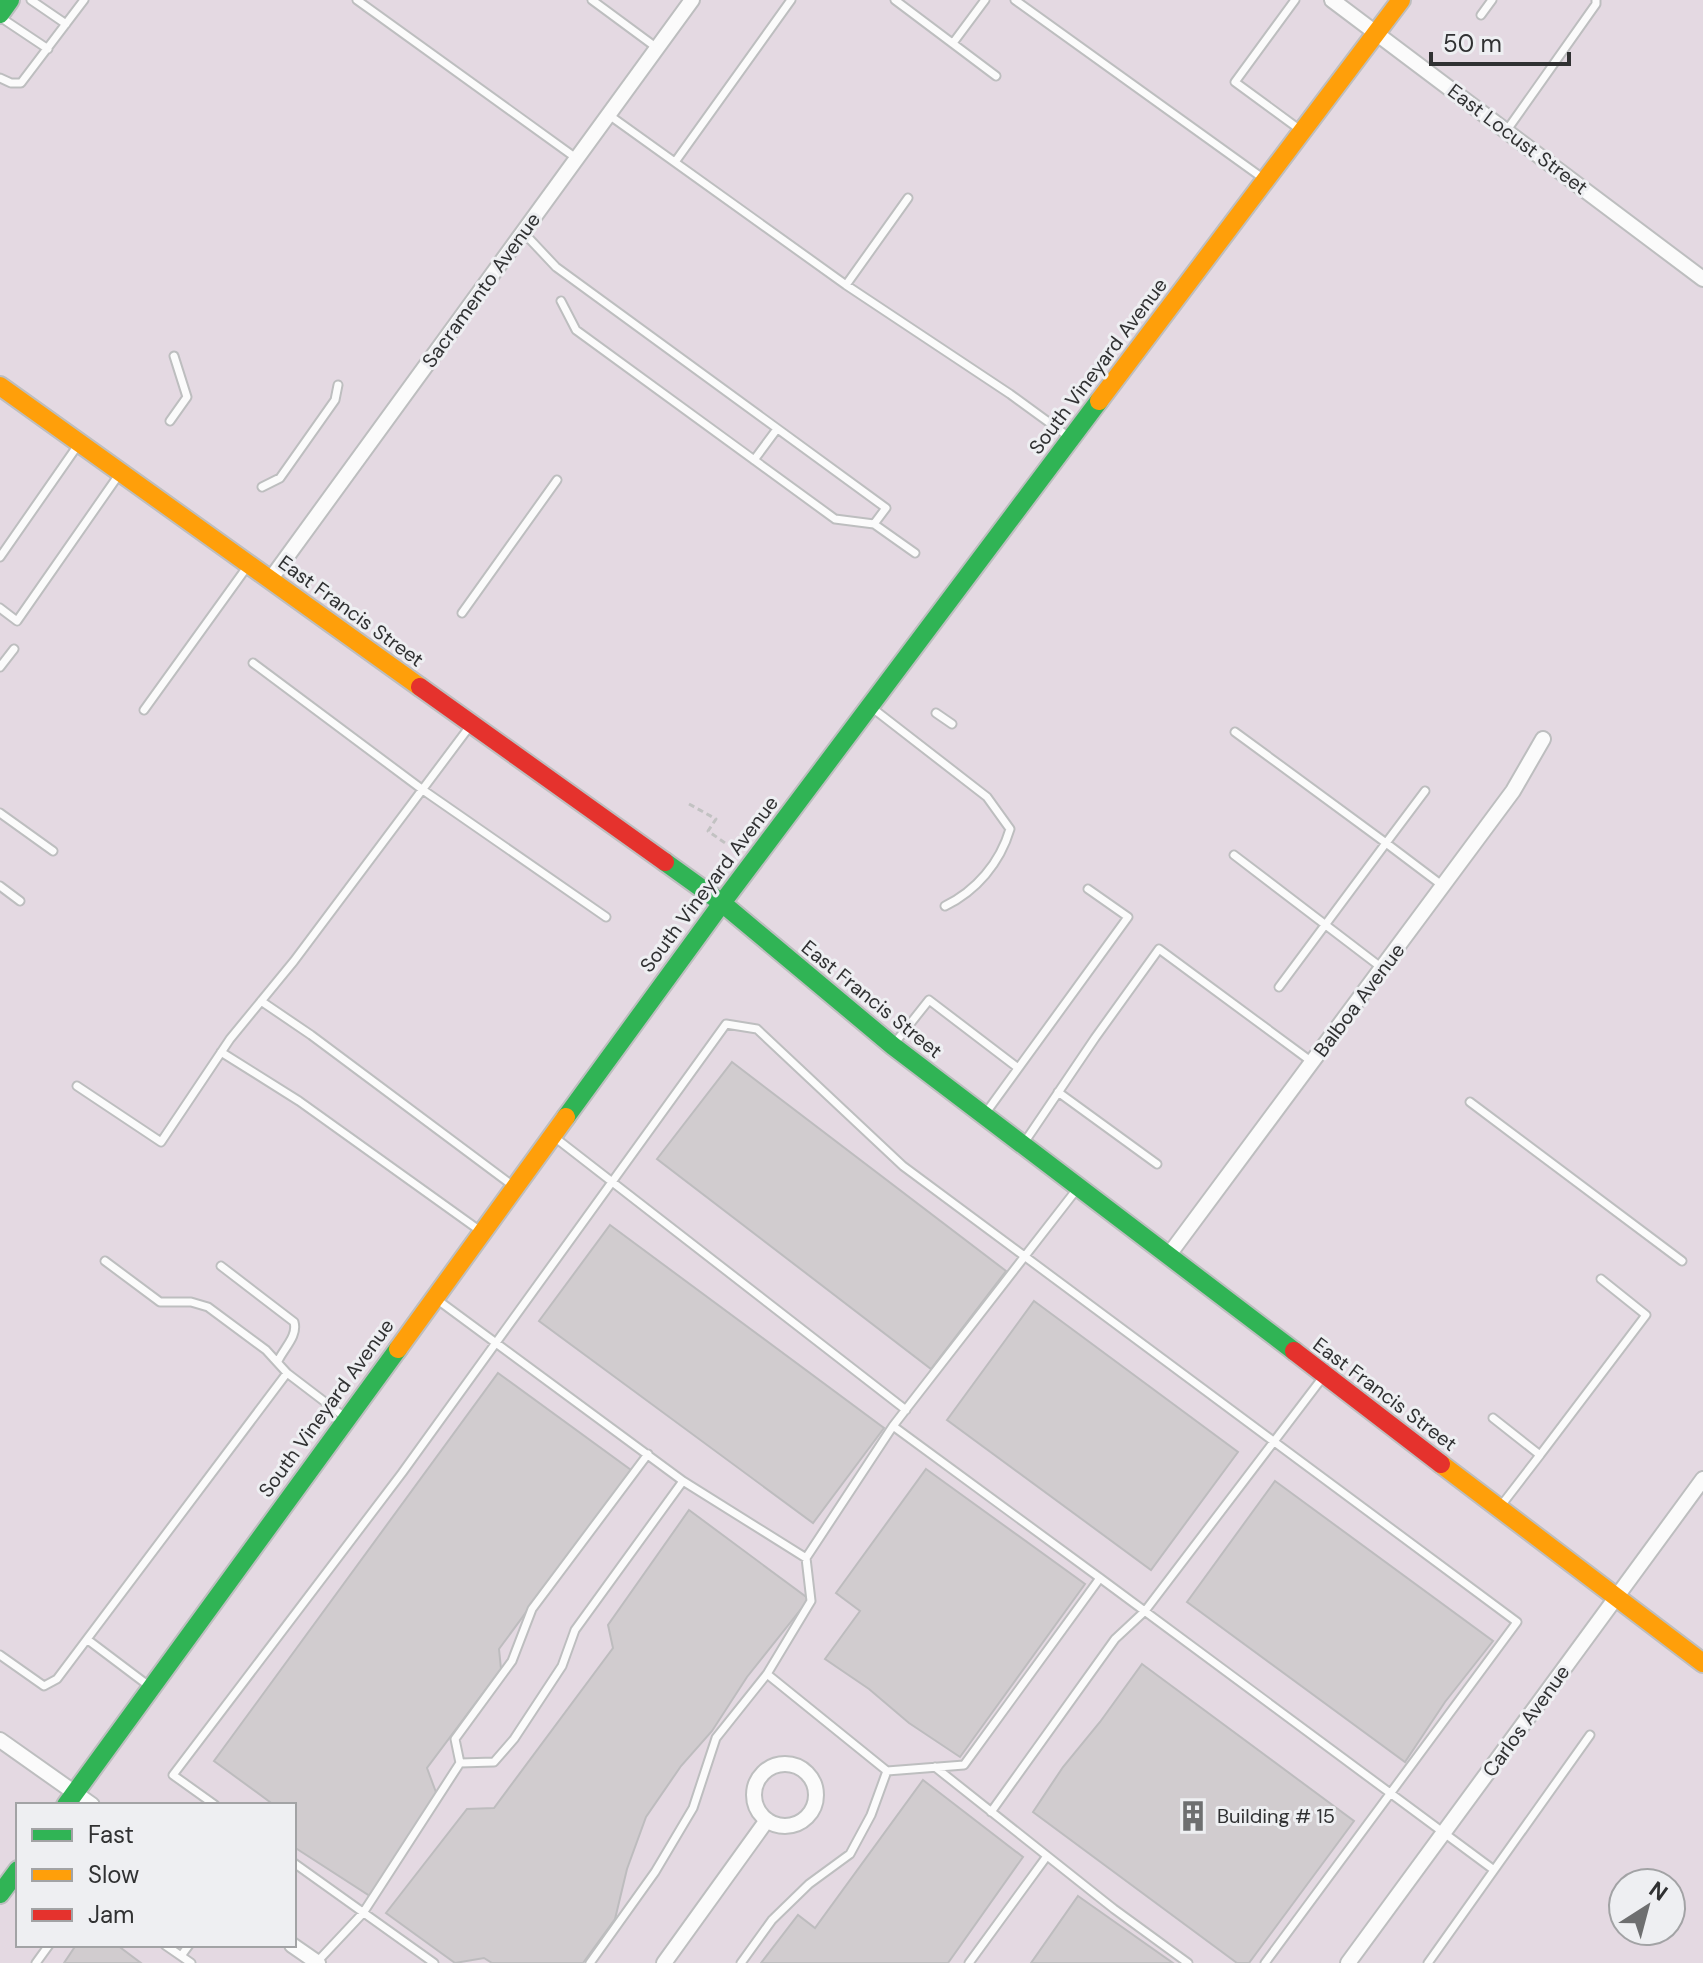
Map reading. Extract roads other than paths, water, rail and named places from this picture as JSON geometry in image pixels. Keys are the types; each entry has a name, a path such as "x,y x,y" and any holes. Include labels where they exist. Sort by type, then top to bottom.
{"main road":[{"name":"South Vineyard Avenue","path":"70,1799 722,903 1401,0"},
{"name":"East Francis Street","path":"0,386 722,903 893,1046 1703,1663"},
{"path":"0,1894 16,1873"}],"street":[{"name":"Sacramento Avenue","path":"270,580 692,0"},
{"name":"East Locust Street","path":"1332,0 1703,279"},
{"name":"Balboa Avenue","path":"1168,1256 1513,791 1543,739"},
{"name":"Carlos Avenue","path":"1348,1963 1703,1479"},
{"path":"0,1740 70,1799"},
{"path":"781,1765 793,1765 804,1771 816,1791 810,1814 801,1822 789,1826 767,1820 758,1811 755,1799 755,1787 761,1776 770,1768 781,1765"},
{"path":"664,1963 767,1820"},
{"path":"295,1947 317,1963"}],"lane":[{"path":"31,0 66,24"},
{"path":"0,78 21,83 84,0"},
{"path":"357,0 577,158"},
{"path":"592,0 657,48"},
{"path":"675,162 791,0"},
{"path":"895,0 996,76"},
{"path":"953,43 985,0"},
{"path":"1015,0 1265,181"},
{"path":"1295,0 1235,82 1302,131"},
{"path":"1481,15 1492,0"},
{"path":"1507,130 1596,0"},
{"path":"3,9 48,49"},
{"path":"609,115 846,285 1071,438"},
{"path":"846,285 908,198"},
{"path":"523,232 556,267 886,508 874,524"},
{"path":"561,301 576,330 835,519 874,524 915,553"},
{"path":"170,421 187,397 174,356"},
{"path":"262,487 280,478 335,400 338,385"},
{"path":"754,460 777,429"},
{"path":"0,557 80,444"},
{"path":"0,608 17,621 120,473"},
{"path":"462,613 557,480"},
{"path":"144,710 248,565"},
{"path":"0,667 14,649"},
{"path":"253,663 423,790 606,917"},
{"path":"870,705 987,797 1010,829 1005,846 984,877 970,891 945,906"},
{"path":"936,713 952,724"},
{"path":"77,1086 161,1142 221,1052 471,724"},
{"path":"1235,732 1443,886"},
{"path":"1279,987 1425,791"},
{"path":"0,813 53,851"},
{"path":"1234,855 1382,968"},
{"path":"0,886 20,901"},
{"path":"984,1116 1128,917 1088,889"},
{"path":"1023,1145 1159,949 1312,1062"},
{"path":"893,1046 929,1000 1018,1068"},
{"path":"261,1001 514,1187"},
{"path":"212,1803 173,1775 402,1473 726,1024 757,1029 903,1166 1517,1622 1265,1963"},
{"path":"221,1052 299,1101 481,1231"},
{"path":"1058,1092 1157,1164"},
{"path":"1470,1102 1682,1261"},
{"path":"551,1135 906,1410"},
{"path":"590,1963 655,1872 693,1808 716,1738 767,1674 811,1601 806,1558 893,1426 1078,1188"},
{"path":"105,1261 160,1302 191,1302 208,1307 346,1418"},
{"path":"221,1266 294,1322 294,1336 278,1361"},
{"path":"1499,1509 1646,1315 1601,1279"},
{"path":"433,1297 683,1481 806,1558"},
{"path":"0,1655 44,1686 57,1679 287,1373"},
{"path":"991,1812 1115,1639 1145,1611 1324,1375"},
{"path":"1493,1418 1540,1455"},
{"path":"893,1426 1494,1870"},
{"path":"317,1963 363,1913 460,1763 455,1739 512,1661 532,1609 648,1454"},
{"path":"460,1763 494,1762 514,1739 562,1666 575,1630 683,1481"},
{"path":"767,1674 887,1771 964,1765 1100,1578"},
{"path":"88,1640 151,1687"},
{"path":"1428,1963 1590,1735"},
{"path":"935,1767 1188,1963"},
{"path":"741,1963 772,1920 809,1884 850,1854 871,1815 887,1771"},
{"path":"969,1963 1047,1856"},
{"path":"296,1864 434,1963"},
{"path":"168,1947 191,1963"},
{"path":"181,1956 188,1947"}],"place":[{"name":"Building # 15","path":"1193,1816"}]}
